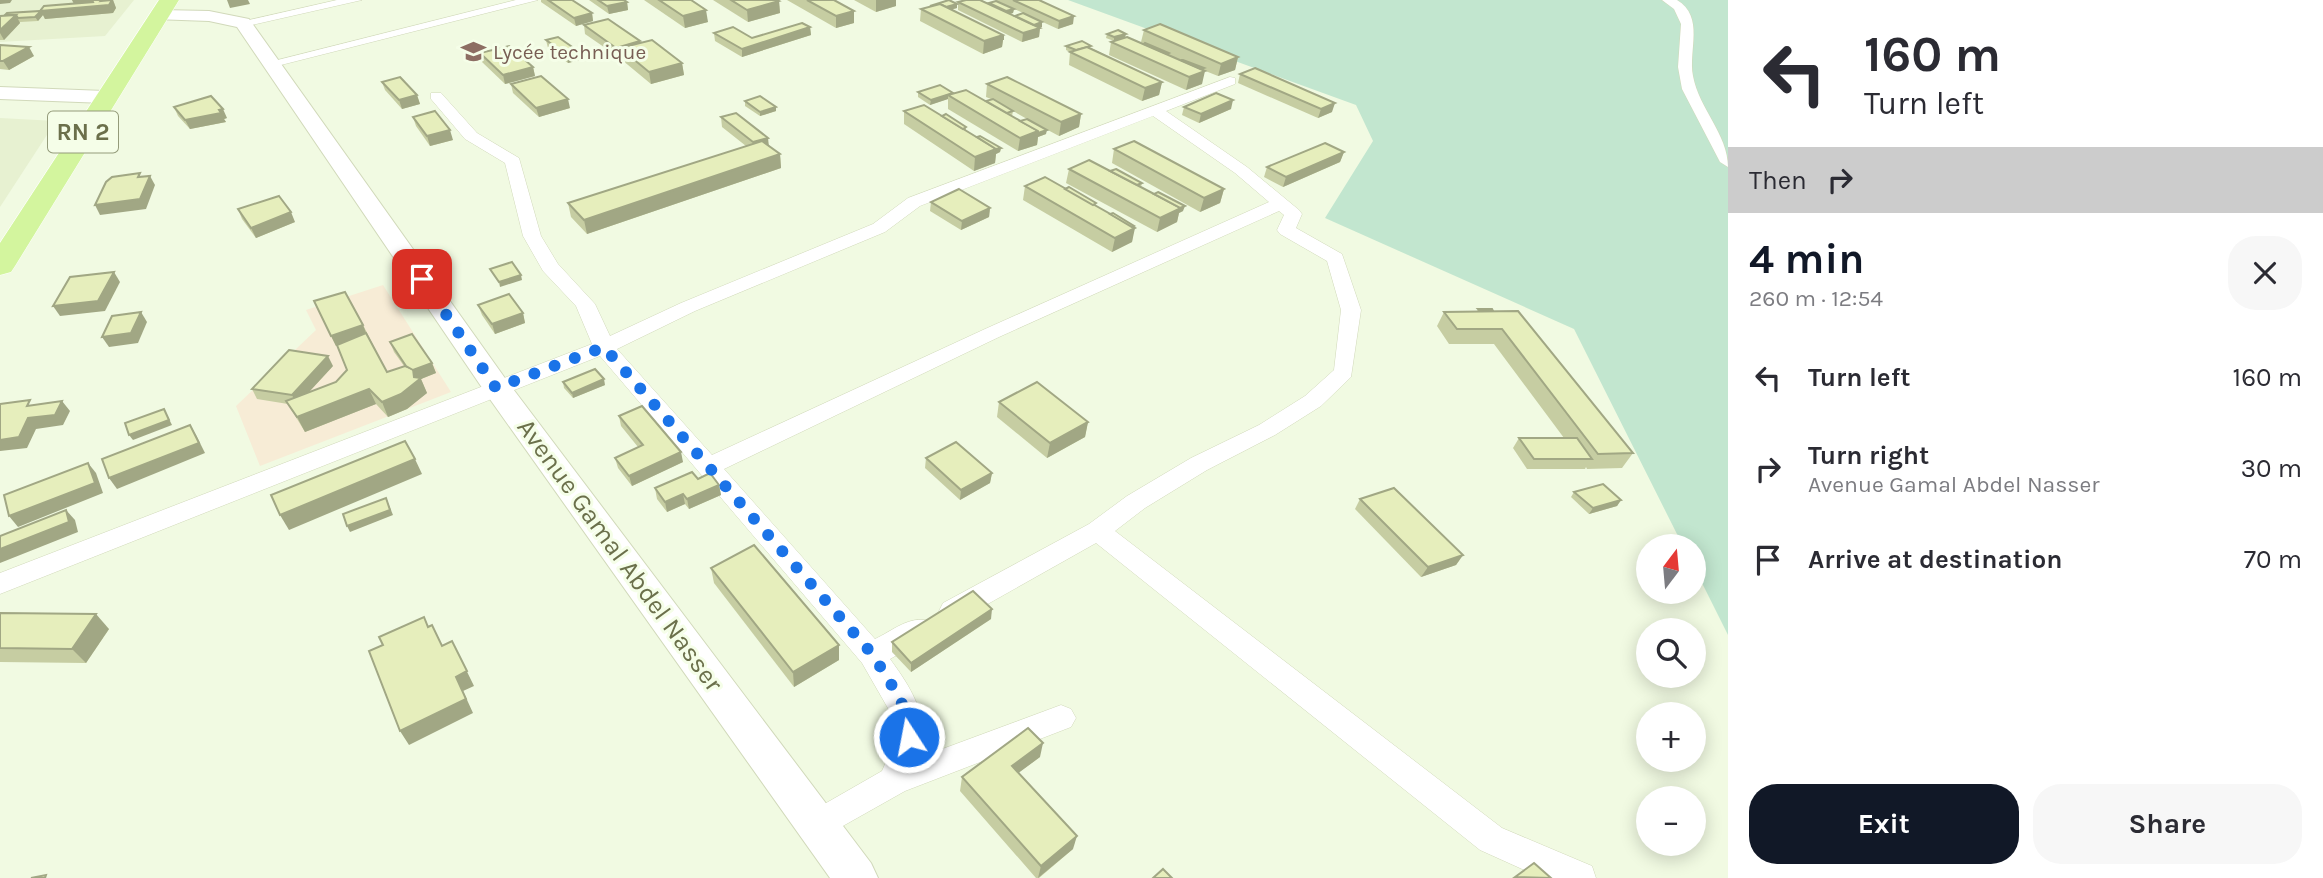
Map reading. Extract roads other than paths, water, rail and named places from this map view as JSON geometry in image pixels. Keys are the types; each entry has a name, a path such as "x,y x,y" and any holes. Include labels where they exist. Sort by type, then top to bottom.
{"main road":[{"name":"RN 2","path":"0,266 8,241 164,8"}],"street":[{"path":"164,8 243,23 356,0"},
{"path":"273,62 532,0"},
{"path":"1679,1 1689,25 1685,75 1692,95 1728,162"},
{"name":"Avenue Gamal Abdel Nasser","path":"243,23 273,62 496,388 856,878"},
{"path":"0,584 604,347 688,307 879,228 914,202 1230,81"},
{"path":"0,93 111,89"},
{"path":"436,96 471,136 513,161 532,236 550,267 584,304 604,347 873,655 901,700 907,716 909,737 894,781"},
{"path":"0,102 45,106 90,122"},
{"path":"873,655 1098,531 1136,502 1313,401 1344,372 1351,310 1335,258 1286,230 1293,214 1241,170 1156,111"},
{"path":"708,467 992,333 1279,204"},
{"path":"1098,531 1491,839 1580,878"},
{"path":"818,825 894,781 1061,718"}],"place":[{"name":"Lycée technique","path":"473,52"}]}
